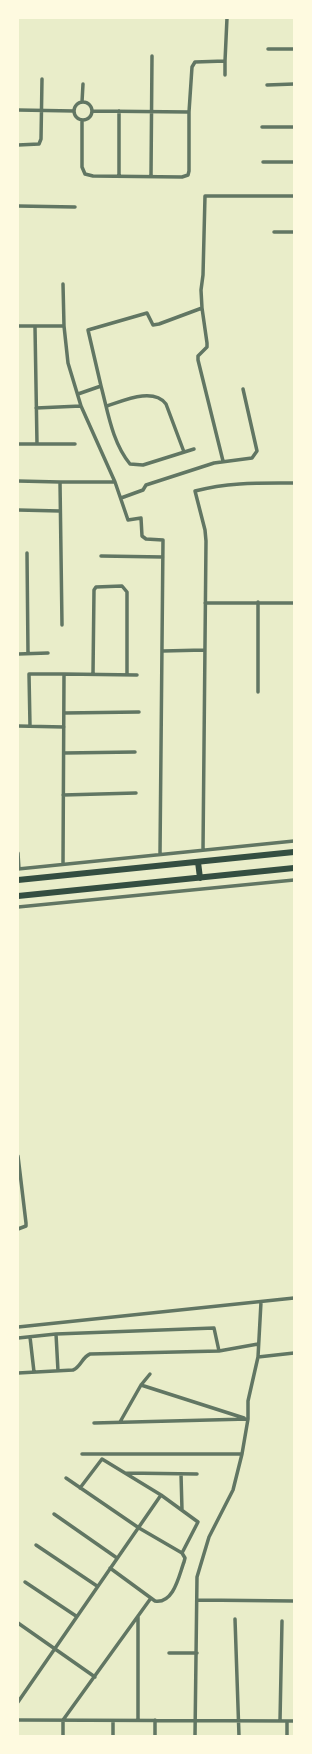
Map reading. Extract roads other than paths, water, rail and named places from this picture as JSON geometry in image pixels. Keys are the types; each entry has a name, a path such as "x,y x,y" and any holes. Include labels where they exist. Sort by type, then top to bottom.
{"highway":[{"path":"18,880 294,852"},
{"path":"198,862 200,878"},
{"path":"18,896 294,868"}],"street":[{"path":"225,75 227,18"},
{"path":"268,49 294,49"},
{"path":"151,176 152,56"},
{"path":"82,120 83,171 89,176 186,177 189,174 189,112 192,67 195,62 225,61"},
{"path":"18,144 39,144 41,139 42,79"},
{"path":"82,102 83,84"},
{"path":"267,85 294,84"},
{"path":"82,102 89,104 92,111 90,116 82,120 77,118 74,111 76,105 82,102"},
{"path":"18,110 74,111"},
{"path":"92,111 189,112"},
{"path":"119,111 119,176"},
{"path":"262,127 294,127"},
{"path":"263,162 294,162"},
{"path":"224,461 198,360 198,356 207,347 202,308 205,196 294,196"},
{"path":"18,206 75,207"},
{"path":"274,232 294,232"},
{"path":"63,284 66,353 81,406 115,482 128,520 141,518 142,536 146,539 163,540 160,854"},
{"path":"194,449 143,464 130,464 121,454 115,440 88,330 147,313 153,325 159,324 202,308"},
{"path":"18,326 64,326"},
{"path":"35,326 36,444"},
{"path":"78,394 101,386"},
{"path":"121,498 143,490 146,486 214,463 252,458 256,455 257,451 243,389"},
{"path":"106,406 139,397 156,396 163,399 184,452"},
{"path":"36,408 81,406"},
{"path":"18,444 75,444"},
{"path":"18,482 115,482"},
{"path":"60,482 62,625"},
{"path":"202,850 205,530 195,491 218,485 294,483"},
{"path":"18,510 60,511"},
{"path":"27,553 28,653"},
{"path":"101,556 163,557"},
{"path":"93,674 94,590 96,587 122,586 127,592 127,675"},
{"path":"205,603 258,602 294,604"},
{"path":"258,602 258,692"},
{"path":"163,651 204,650"},
{"path":"18,654 48,653"},
{"path":"30,726 29,674 137,675"},
{"path":"63,864 64,674"},
{"path":"64,713 139,712"},
{"path":"18,726 64,727"},
{"path":"64,753 135,752"},
{"path":"63,795 136,793"},
{"path":"18,853 18,869 294,841"},
{"path":"18,907 294,880"},
{"path":"52,892 53,903"},
{"path":"18,1156 26,1223 26,1226 18,1229"},
{"path":"18,1327 294,1298"},
{"path":"195,1736 197,1577 199,1564 208,1537 233,1490 242,1454 248,1419 248,1401 258,1357 261,1302"},
{"path":"18,1338 56,1334 214,1328 219,1351"},
{"path":"56,1334 58,1371"},
{"path":"30,1337 34,1372"},
{"path":"18,1373 77,1369 84,1358 90,1354 219,1351 258,1344"},
{"path":"258,1357 294,1353"},
{"path":"120,1422 141,1385 150,1374"},
{"path":"141,1385 248,1419"},
{"path":"94,1423 248,1419"},
{"path":"82,1454 242,1454"},
{"path":"80,1488 102,1459 161,1495 198,1522 182,1553"},
{"path":"124,1472 197,1474"},
{"path":"181,1474 182,1510"},
{"path":"66,1478 138,1528 182,1553 185,1558 171,1595 159,1602 151,1598 110,1568"},
{"path":"18,1702 161,1495"},
{"path":"54,1514 117,1558"},
{"path":"36,1545 97,1586"},
{"path":"25,1582 76,1616"},
{"path":"63,1736 63,1720 151,1598"},
{"path":"197,1600 294,1602"},
{"path":"138,1615 138,1720"},
{"path":"235,1619 239,1736"},
{"path":"280,1721 282,1621"},
{"path":"18,1623 55,1647 95,1677"},
{"path":"169,1653 197,1653"},
{"path":"18,1720 294,1721"},
{"path":"155,1720 155,1736"},
{"path":"113,1736 114,1721"},
{"path":"287,1721 287,1736"}]}
